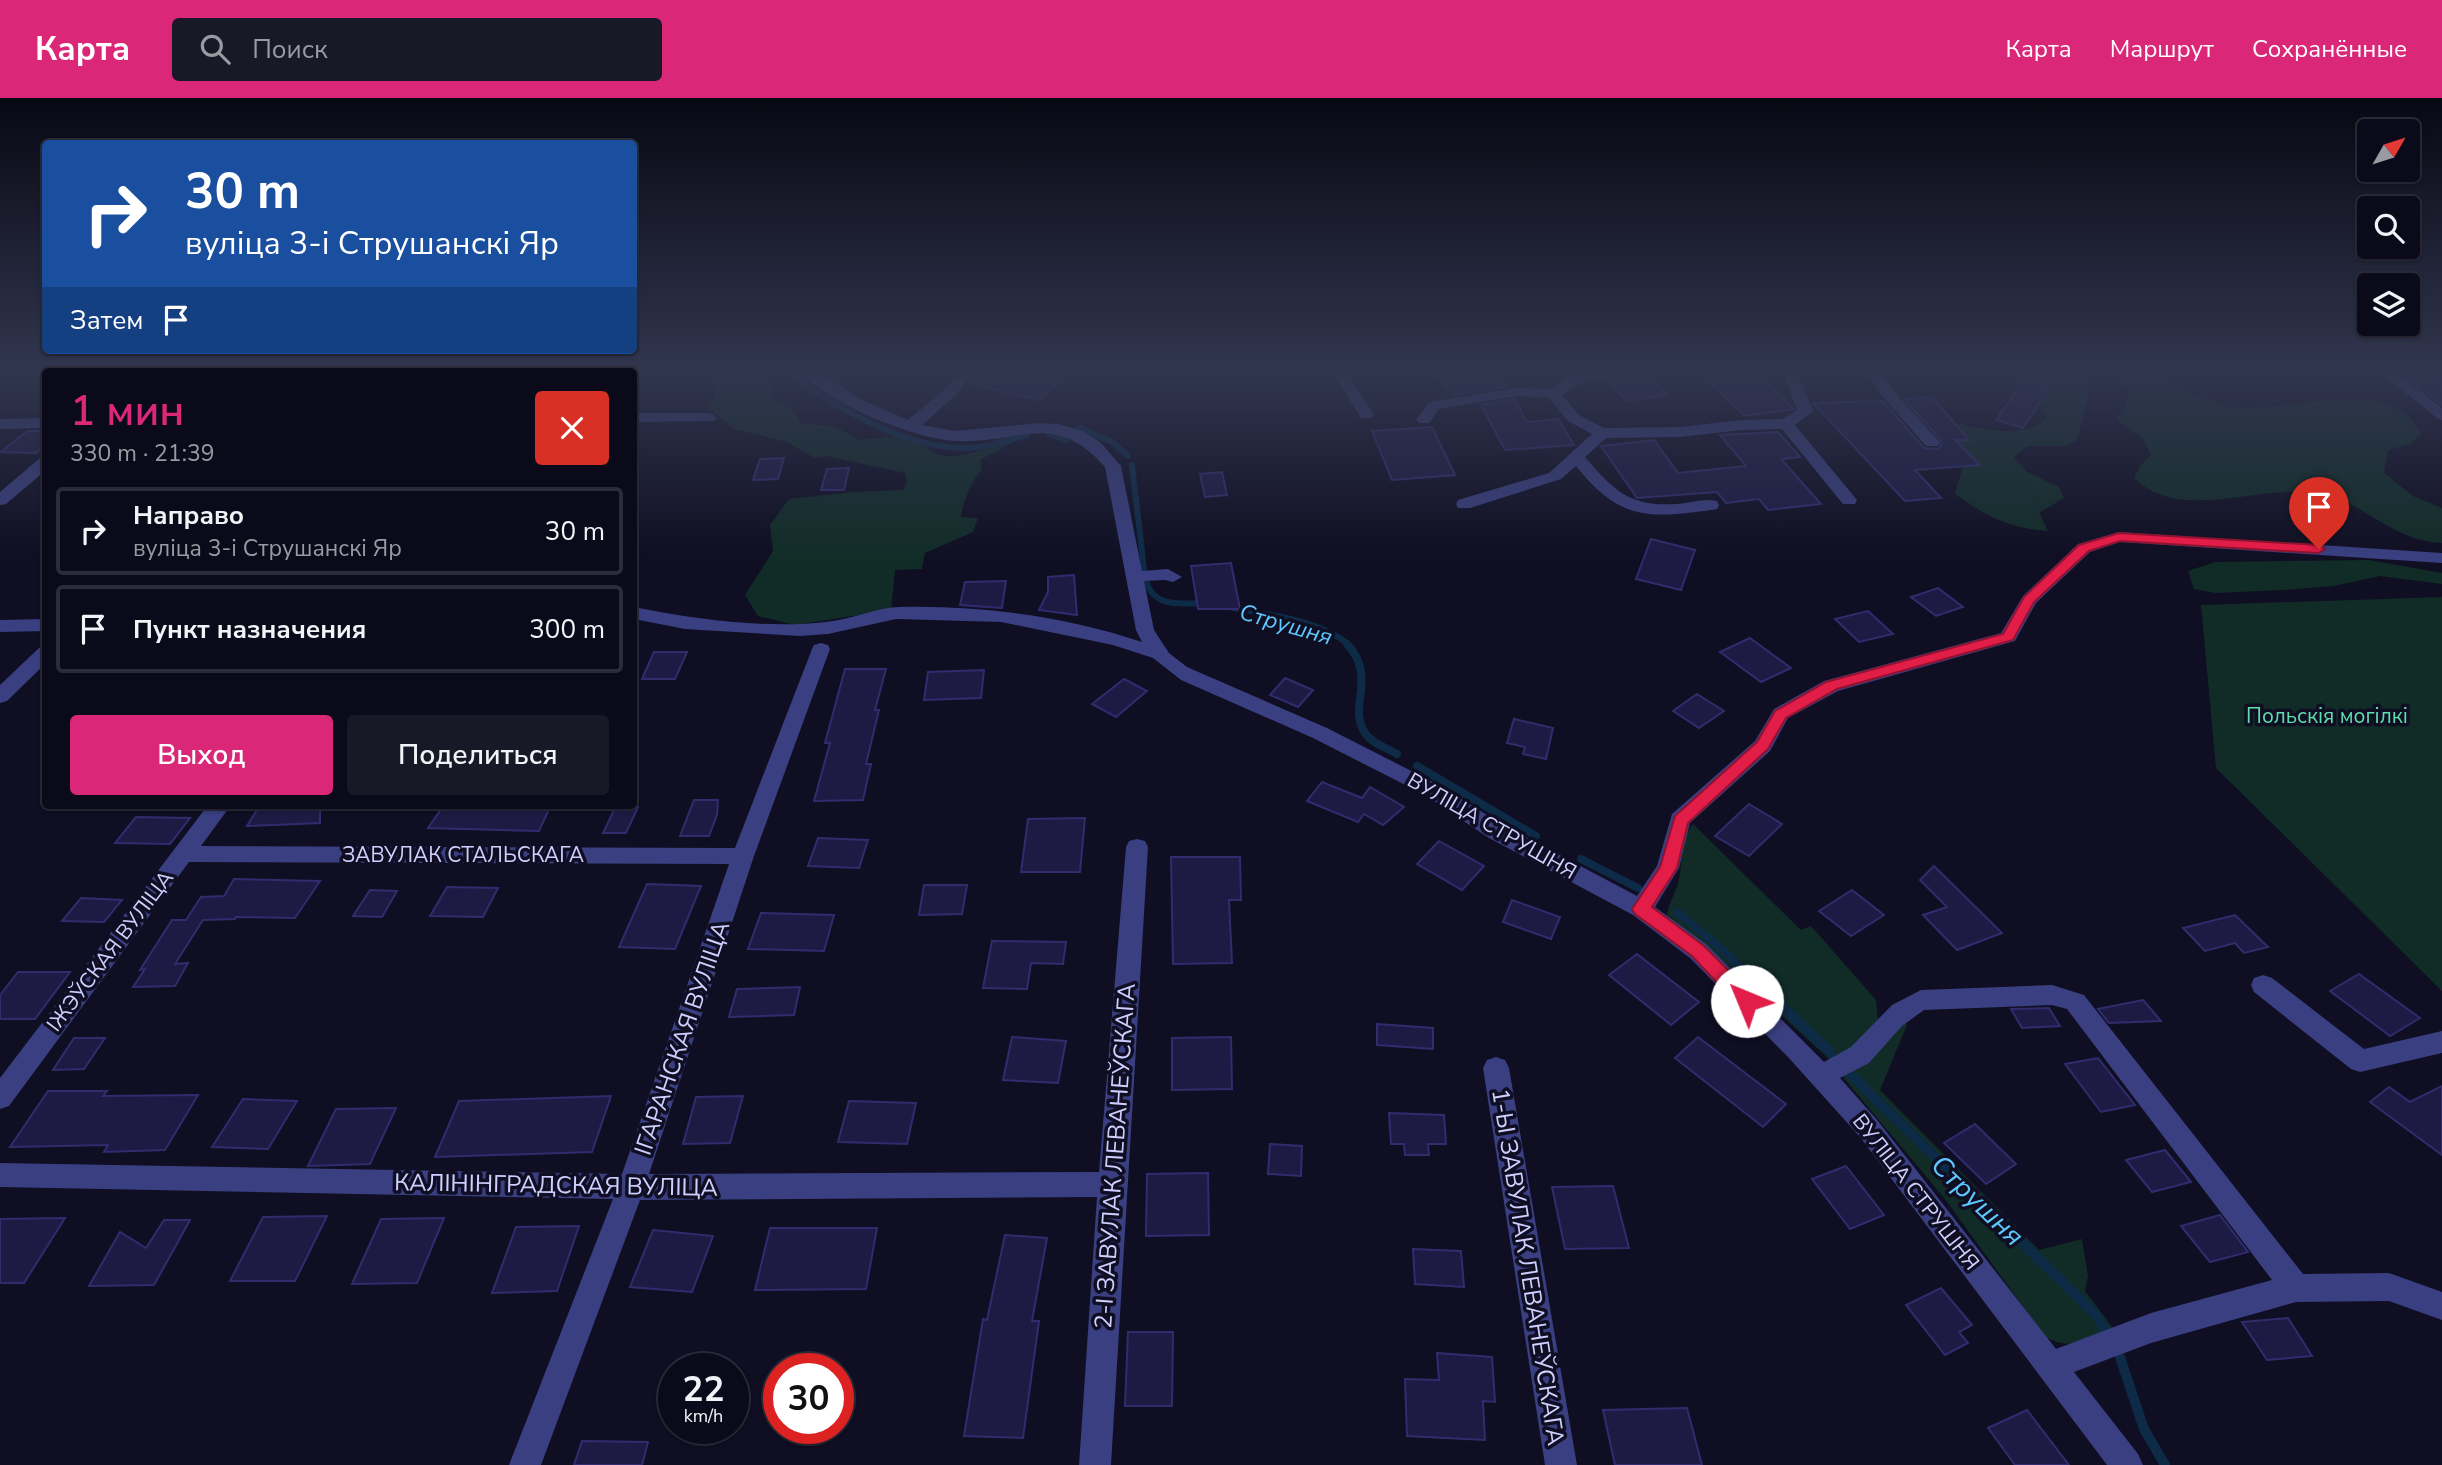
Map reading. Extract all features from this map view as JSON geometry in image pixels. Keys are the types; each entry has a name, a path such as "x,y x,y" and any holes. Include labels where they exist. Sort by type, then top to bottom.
{"street":[{"path":"936,433 956,436 981,433"},
{"path":"1067,433 1103,451 1113,466 1145,630 1156,653"},
{"path":"1464,504 1555,476 1602,433 1618,433"},
{"path":"1793,433 1849,500"},
{"path":"1923,433 1932,443"},
{"path":"1577,457 1614,497 1633,504 1665,511 1711,505"},
{"path":"0,499 42,464"},
{"path":"1641,909 1668,868 1680,820 1763,746 1781,714 1831,686 2008,637 2029,600 2084,548 2119,537 2442,558"},
{"path":"1135,577 1168,574 1173,577"},
{"path":"637,614 685,623 800,630 828,628 896,613 1001,617 1118,640 1156,653"},
{"path":"0,626 42,625"},
{"name":"ІГАРАНСКАЯ ВУЛІЦА","path":"525,1465 631,1187 743,856 821,649"},
{"name":"ВУЛІЦА СТРУШНЯ","path":"1156,653 1168,665 1188,676 1320,733 1430,789 1497,832 1641,909 1698,951 1869,1129 2127,1465"},
{"path":"0,696 42,656"},
{"name":"ІЖЭЎСКАЯ ВУЛІЦА","path":"0,1098 217,809"},
{"name":"2-І ЗАВУЛАК ЛЕВАНЕЎСКАГА","path":"1095,1465 1137,847"},
{"name":"ЗАВУЛАК СТАЛЬСКАГА","path":"183,854 743,856"},
{"path":"2263,985 2360,1061 2442,1042"},
{"path":"1820,1075 1862,1053 1902,1008 1921,1000 2052,995 2075,1002 2297,1287"},
{"name":"1-Ы ЗАВУЛАК ЛЕВАНЕЎСКАГА","path":"1496,1068 1561,1465"},
{"name":"КАЛІНІНГРАДСКАЯ ВУЛІЦА","path":"0,1175 631,1187 1112,1184"},
{"path":"2051,1366 2151,1328 2297,1287 2389,1287 2442,1306"}],"green space":[{"path":"749,433 845,433 858,440 887,437 922,439 928,448 944,456 963,455 992,447 997,442 995,440 1012,435 1015,441 980,460 982,469 968,492 961,517 978,518 973,532 925,553 922,569 895,570 891,610 795,625 758,616 745,595 773,551 770,525 789,499 903,490 907,483 905,473 827,456 815,458 787,442"},
{"path":"1948,433 2079,433 2077,440 2066,446 2028,446 2014,457 2027,472 2059,487 2064,498 2039,513 2048,531 1998,520 1955,494 1963,466"},
{"path":"2135,433 2421,433 2411,444 2388,450 2384,473 2413,496 2442,508 2442,543 2399,532 2348,503 2324,494 2283,492 2215,500 2172,498 2152,491 2134,478 2140,466 2151,455 2143,439"},
{"path":"2369,560 2442,573 2442,584 2380,576 2334,586 2216,593 2194,589 2188,571 2215,562"},
{"name":"Польскія могілкі","path":"2442,597 2442,991 2216,768 2201,605"},
{"path":"1693,824 1801,930 1811,926 1876,1000 1878,1021 1852,1051 1830,1060 1710,949 1667,915 1678,883 1684,840"},
{"path":"1901,1018 1907,1025 1880,1090 2039,1250 2082,1239 2088,1276 2085,1291 2113,1328 2080,1343 2064,1343 2045,1337 1945,1199 1842,1076"}],"building":[{"path":"25,433 42,433 42,448 36,453 1,452"},
{"path":"1373,433 1435,433 1455,475 1392,480"},
{"path":"1496,433 1566,433 1574,445 1505,450"},
{"path":"1779,433 1800,457 1781,459 1821,504 1768,510 1759,499 1726,503 1717,492 1637,498 1601,446 1654,440 1678,473 1746,466 1720,435"},
{"path":"1841,433 1911,433 1924,448 1938,449 1942,444 1934,433 1963,433 1969,440 1955,440 1980,465 1915,470 1941,498 1905,501"},
{"path":"784,458 778,479 753,480 760,459"},
{"path":"849,468 844,490 821,490 827,469"},
{"path":"1222,472 1227,495 1205,497 1200,474"},
{"path":"1651,539 1695,550 1681,590 1636,579"},
{"path":"1231,563 1240,609 1198,609 1191,566"},
{"path":"1074,575 1077,615 1039,610 1048,592 1048,577"},
{"path":"1006,581 1002,608 960,605 965,582"},
{"path":"1938,588 1963,607 1936,616 1911,597"},
{"path":"1868,611 1893,634 1859,642 1835,619"},
{"path":"1750,638 1791,668 1761,682 1720,652"},
{"path":"654,652 687,652 675,679 642,679"},
{"path":"845,669 886,669 875,710 879,710 866,764 871,764 863,800 814,801 830,743 825,743"},
{"path":"984,670 981,698 924,700 928,672"},
{"path":"1285,678 1313,690 1298,707 1270,695"},
{"path":"1124,679 1147,691 1116,717 1092,704"},
{"path":"1697,694 1724,711 1699,728 1673,711"},
{"path":"1514,719 1553,728 1546,759 1523,754 1525,747 1507,743"},
{"path":"1322,782 1362,798 1370,787 1404,807 1383,825 1364,814 1358,822 1307,801"},
{"path":"694,800 718,800 717,815 709,836 680,836"},
{"path":"1749,804 1782,824 1749,856 1715,836"},
{"path":"638,807 626,833 603,833 615,809"},
{"path":"258,809 320,809 320,823 247,826"},
{"path":"441,809 549,809 539,831 428,828"},
{"path":"136,817 190,818 170,844 115,843"},
{"path":"1085,818 1080,872 1021,872 1028,819"},
{"path":"818,838 868,840 859,868 808,866"},
{"path":"1439,841 1484,866 1462,890 1417,864"},
{"path":"1171,857 1240,857 1241,900 1229,900 1232,963 1173,964"},
{"path":"1934,866 2002,933 1957,950 1923,915 1947,907 1920,880"},
{"path":"234,879 320,881 295,918 236,917 203,920 175,964 188,963 175,986 133,987 145,969 140,970 172,920 186,920 201,897 224,896"},
{"path":"647,884 701,886 675,949 619,947"},
{"path":"924,885 967,885 962,914 919,915"},
{"path":"447,887 498,888 483,917 430,916"},
{"path":"370,890 397,891 382,917 353,916"},
{"path":"1852,890 1884,915 1851,936 1819,911"},
{"path":"81,898 122,900 104,922 62,921"},
{"path":"1512,900 1560,917 1551,939 1503,922"},
{"path":"761,913 834,915 824,951 748,949"},
{"path":"2235,915 2268,947 2244,953 2235,943 2205,951 2183,928"},
{"path":"992,941 1066,942 1063,964 1031,963 1027,989 983,988"},
{"path":"1637,954 1699,1002 1671,1025 1609,975"},
{"path":"18,972 70,972 35,1019 0,1019 0,995"},
{"path":"2359,974 2420,1018 2390,1036 2330,991"},
{"path":"800,987 794,1015 729,1017 737,989"},
{"path":"2143,1000 2161,1021 2109,1023 2098,1009"},
{"path":"2049,1008 2060,1026 2022,1028 2011,1009"},
{"path":"1377,1024 1433,1028 1433,1049 1377,1045"},
{"path":"1012,1037 1066,1041 1058,1083 1003,1080"},
{"path":"1231,1037 1232,1089 1172,1090 1172,1038"},
{"path":"1698,1037 1786,1104 1763,1127 1675,1058"},
{"path":"74,1038 105,1038 84,1069 53,1070"},
{"path":"2098,1058 2135,1105 2101,1112 2065,1064"},
{"path":"2442,1086 2442,1155 2370,1102 2389,1087 2410,1102"},
{"path":"48,1091 107,1091 103,1096 198,1095 165,1150 104,1152 108,1145 10,1147"},
{"path":"611,1096 592,1152 435,1157 459,1101"},
{"path":"743,1096 730,1143 683,1144 696,1097"},
{"path":"243,1099 297,1101 268,1149 212,1147"},
{"path":"849,1101 916,1103 907,1144 838,1142"},
{"path":"396,1108 370,1164 308,1166 336,1109"},
{"path":"1389,1113 1444,1115 1446,1144 1428,1144 1429,1155 1405,1155 1404,1144 1391,1144"},
{"path":"1975,1124 2016,1164 1986,1184 1944,1143"},
{"path":"1270,1144 1302,1146 1301,1176 1268,1174"},
{"path":"2165,1150 2191,1182 2152,1192 2126,1160"},
{"path":"1846,1166 1884,1215 1850,1229 1812,1179"},
{"path":"1208,1173 1209,1235 1146,1236 1147,1174"},
{"path":"1613,1186 1629,1248 1565,1249 1552,1187"},
{"path":"2220,1215 2248,1252 2210,1262 2181,1226"},
{"path":"327,1216 295,1281 230,1281 263,1217"},
{"path":"65,1218 24,1283 0,1283 0,1219"},
{"path":"444,1218 417,1283 352,1284 381,1219"},
{"path":"164,1220 190,1220 154,1285 89,1286 120,1232 146,1248"},
{"path":"579,1226 557,1291 492,1293 516,1227"},
{"path":"770,1228 877,1228 866,1289 755,1290"},
{"path":"653,1230 713,1236 692,1292 630,1287"},
{"path":"1005,1235 1047,1238 1032,1321 1039,1321 1023,1438 964,1436 983,1319 987,1320"},
{"path":"1413,1249 1461,1251 1464,1287 1415,1284"},
{"path":"1941,1288 1972,1325 1959,1332 1968,1343 1945,1355 1906,1305"},
{"path":"2288,1318 2312,1356 2267,1360 2242,1322"},
{"path":"1128,1332 1173,1332 1172,1406 1125,1406"},
{"path":"1437,1353 1492,1357 1495,1402 1483,1401 1485,1440 1407,1436 1405,1379 1439,1380"},
{"path":"1687,1408 1702,1465 1615,1465 1603,1410"},
{"path":"2027,1410 2069,1465 2015,1465 1988,1428"},
{"path":"582,1441 648,1442 642,1465 574,1465"}],"waterway":[{"name":"Струшня","path":"893,433 917,441 963,448 995,444 1027,435"},
{"name":"Струшня","path":"1091,433 1112,442 1128,456"},
{"name":"Струшня","path":"1049,434 1066,440"},
{"name":"Струшня","path":"1132,465 1144,569"},
{"name":"Струшня","path":"1146,581 1155,596 1162,600 1206,603"},
{"name":"Струшня","path":"1229,607 1308,624 1337,636 1349,645"},
{"name":"Струшня","path":"1347,644 1356,656 1362,680 1360,723 1371,740 1397,754"},
{"name":"Струшня","path":"1417,766 1536,836"},
{"name":"Струшня","path":"1581,859 1638,888"},
{"name":"Струшня","path":"1677,912 1717,945 1778,1003"},
{"name":"Струшня","path":"1776,1001 1831,1053"},
{"name":"Струшня","path":"1848,1072 2097,1316 2105,1331"},
{"name":"Струшня","path":"2120,1357 2144,1429 2165,1465"}],"route":[{"path":"1747,1001 1698,951 1641,909 1668,868 1680,820 1763,746 1781,714 1831,686 2008,637 2029,600 2084,548 2119,537 2319,549"}]}
